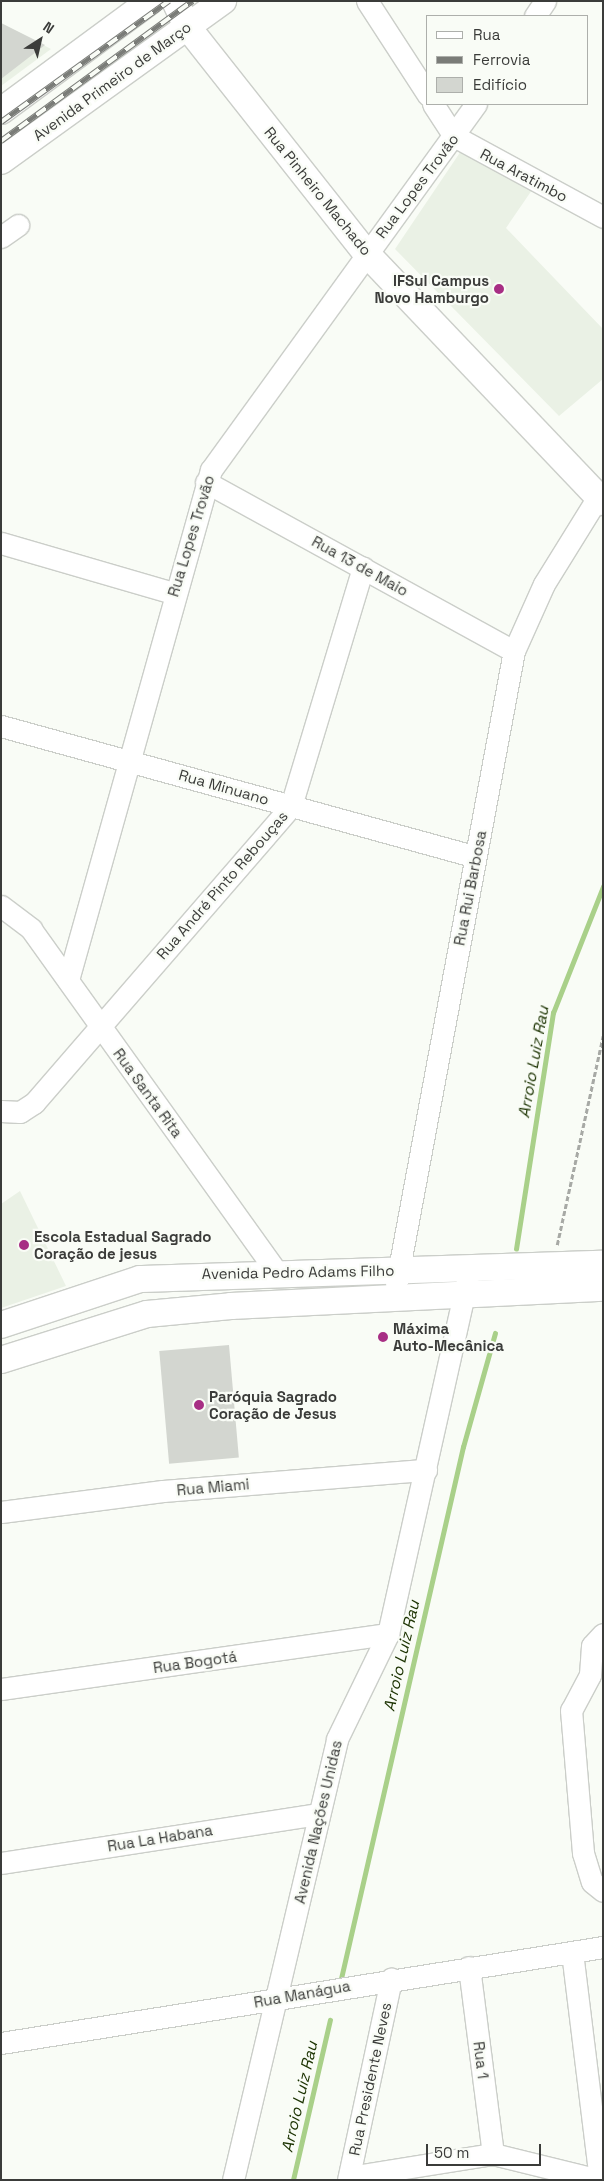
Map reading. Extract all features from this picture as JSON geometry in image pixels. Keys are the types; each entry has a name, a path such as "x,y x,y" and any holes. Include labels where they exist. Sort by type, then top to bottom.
{"main road":[{"path":"1,111 150,1"},
{"name":"Rua Pinheiro Machado","path":"175,1 186,25 366,253 600,500"},
{"name":"Avenida Primeiro de Março","path":"1,161 186,25 223,1"},
{"name":"Avenida Pedro Adams Filho","path":"1,1325 140,1279 277,1272 603,1264"},
{"name":"Avenida Pedro Adams Filho","path":"1,1360 147,1314 466,1293 603,1288"}],"street":[{"path":"367,1 426,92"},
{"path":"536,15 545,1"},
{"name":"Rua Aratimbo","path":"434,105 454,136 603,217"},
{"name":"Rua Lopes Trovão","path":"68,980 173,593 206,482 249,413 475,105"},
{"name":"Rua 13 de Maio","path":"206,482 514,651"},
{"name":"Rua Rui Barbosa","path":"394,1298 514,651 544,584 600,500"},
{"path":"1,543 173,593"},
{"name":"Rua André Pinto Rebouças","path":"1,1111 20,1112 34,1103 291,806 363,568"},
{"name":"Rua Minuano","path":"1,726 475,857"},
{"name":"Rua Santa Rita","path":"9,910 68,980 277,1272"},
{"name":"Avenida Nações Unidas","path":"233,2180 278,1998 318,1814 337,1739 388,1634 466,1293 469,1267"},
{"name":"Rua Miami","path":"1,1512 163,1492 426,1470"},
{"name":"Rua Bogotá","path":"1,1690 388,1634"},
{"path":"603,1634 592,1646 590,1674 571,1710 583,1853 592,1882 603,1891"},
{"name":"Rua La Habana","path":"1,1863 318,1814"},
{"name":"Rua Manágua","path":"1,2043 391,1979 603,1947"},
{"path":"349,2178 494,2154 599,2180 572,1952"},
{"name":"Rua 1","path":"469,1967 494,2154"},
{"name":"Rua Presidente Neves","path":"349,2178 391,1979"}],"path":[{"path":"552,1266 603,1036"}],"shaded area":[{"path":"1,23 51,49 1,86"},
{"name":"IFSul Campus Novo Hamburgo","path":"461,151 532,190 506,228 603,329 603,379 559,416 395,249"},
{"name":"Escola Estadual Sagrado Coração de jesus","path":"20,1191 66,1286 1,1308 1,1204"}],"building":[{"path":"1,23 45,45 1,79"},
{"name":"Paróquia Sagrado Coração de Jesus","path":"229,1345 239,1458 169,1464 159,1351"}],"waterway":[{"name":"Arroio Luiz Rau","path":"516,1249 553,1013 603,887"},
{"name":"Arroio Luiz Rau","path":"340,1983 463,1447 495,1333"},
{"name":"Arroio Luiz Rau","path":"293,2180 330,2020"}],"railway":[{"path":"1,122 169,1"},
{"path":"1,141 192,1"}],"place":[{"name":"IFSul Campus Novo Hamburgo","path":"499,289"},
{"name":"Escola Estadual Sagrado Coração de jesus","path":"24,1245"},
{"name":"Máxima Auto-Mecânica","path":"383,1337"},
{"name":"Paróquia Sagrado Coração de Jesus","path":"199,1405"}]}
